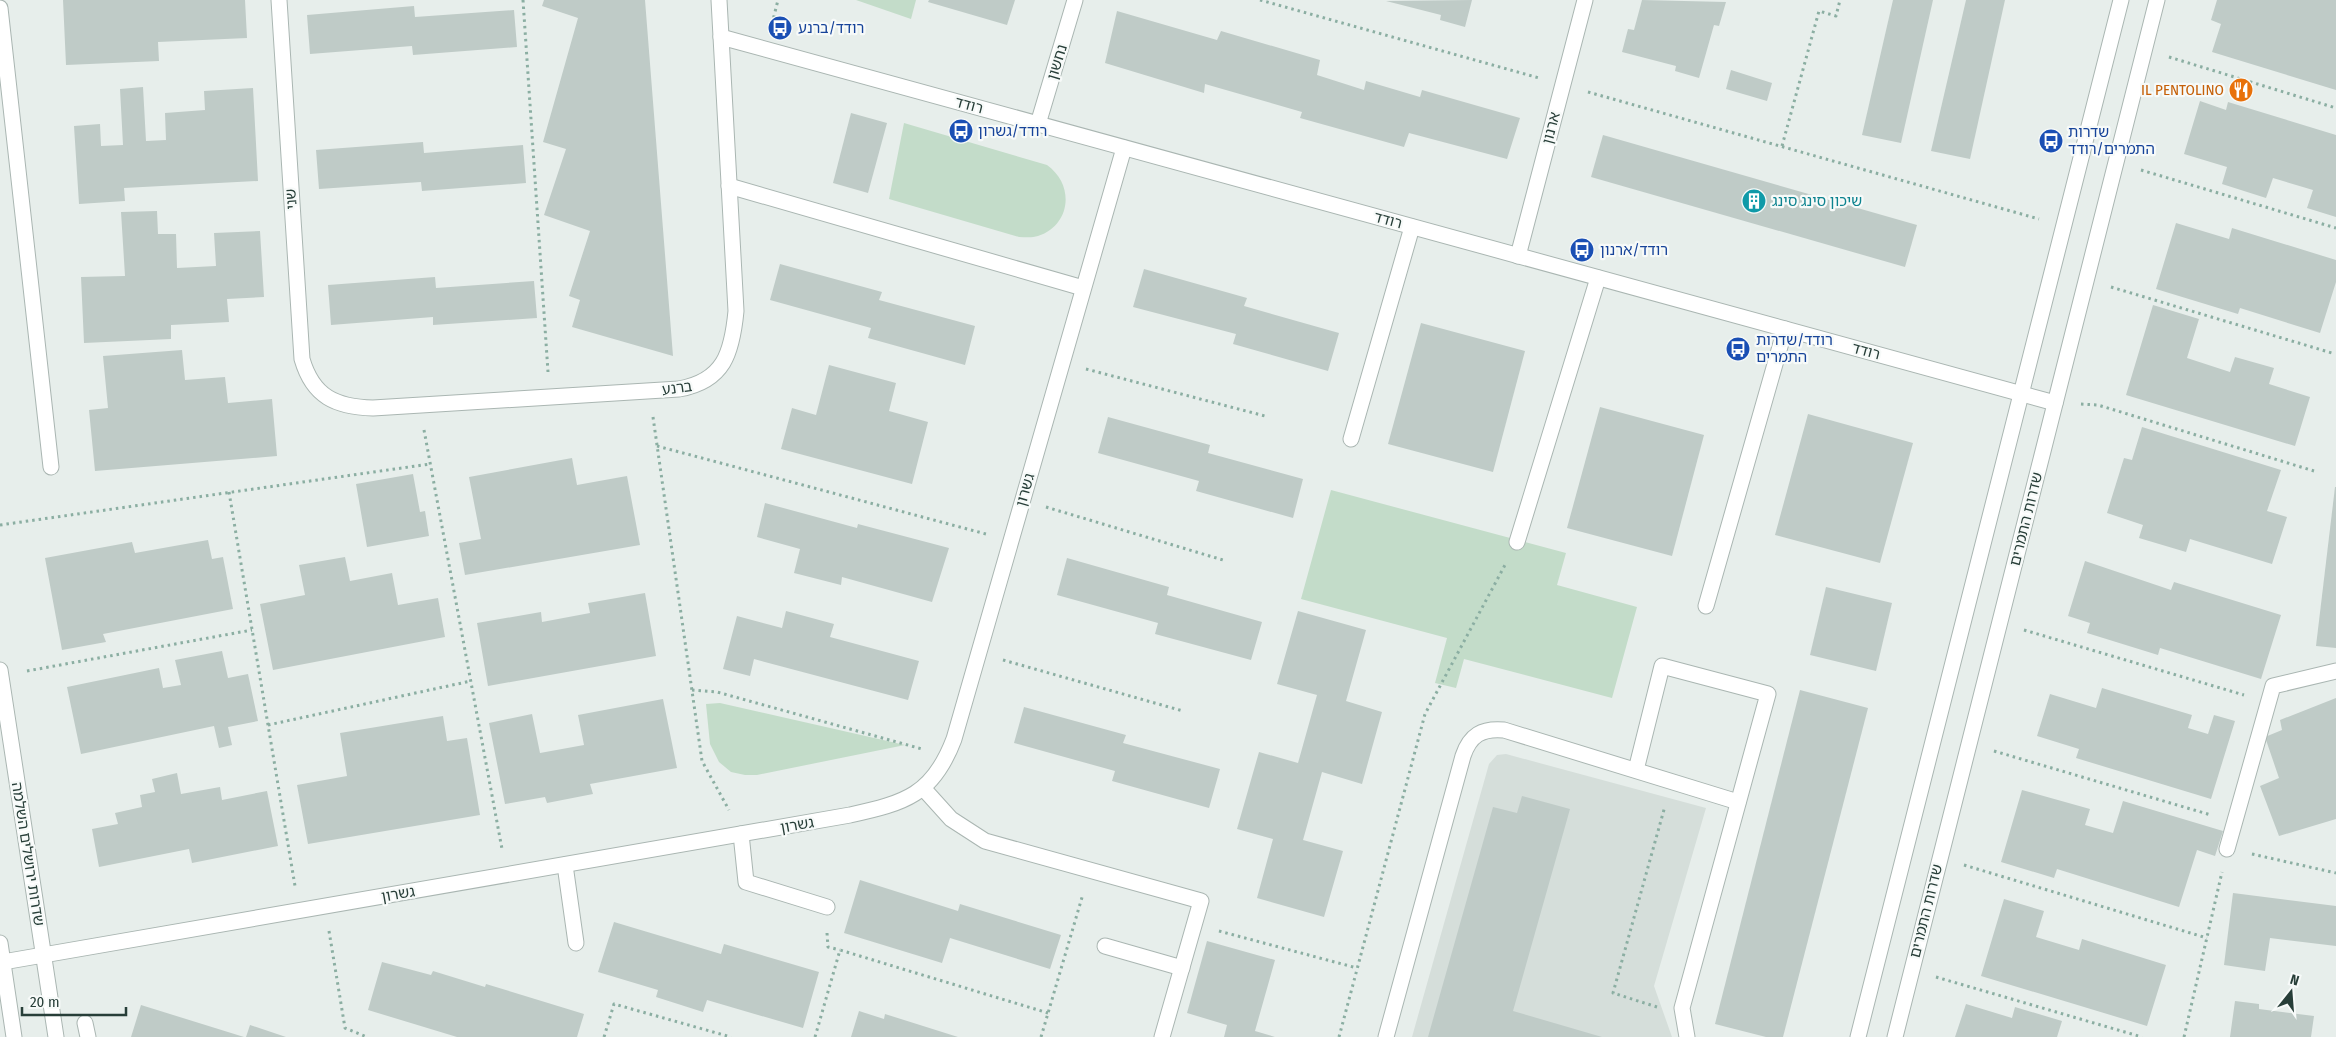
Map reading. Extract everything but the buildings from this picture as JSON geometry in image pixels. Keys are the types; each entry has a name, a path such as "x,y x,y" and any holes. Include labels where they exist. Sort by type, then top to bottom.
{"street":[{"name":"שני","path":"279,0 301,352 306,372 320,392"},
{"name":"ברנע","path":"320,392 330,400 356,408 679,390 706,382 720,366 731,346 736,311 719,0"},
{"name":"נחשון","path":"1038,124 1075,0"},
{"name":"ארנון","path":"1518,256 1585,0"},
{"path":"1858,1037 2120,0"},
{"name":"שדרות התמרים","path":"1895,1037 2157,0"},
{"path":"0,8 51,467"},
{"name":"רודד","path":"721,37 2055,403"},
{"name":"גשרון","path":"3,962 877,809 899,802 923,788 939,771 947,756 1124,148"},
{"path":"729,186 1083,288"},
{"path":"1351,438 1412,227"},
{"path":"1517,542 1598,278"},
{"path":"1706,606 1785,329"},
{"path":"1636,770 1662,666 1768,694 1682,1008 1687,1037"},
{"path":"2228,849 2273,686 2336,671"},
{"name":"שדרות ירושלים השלמה","path":"0,673 56,1037"},
{"path":"1386,1037 1463,756 1471,739 1487,729 1504,730 1738,802"},
{"path":"923,788 942,811 972,835 1000,847 1201,901 1162,1037"},
{"path":"742,834 746,882 827,907"},
{"path":"565,865 576,943"},
{"path":"0,943 14,1037"},
{"path":"1105,946 1182,968"}],"path":[{"path":"522,0 550,397"},
{"path":"1260,0 2064,226"},
{"path":"1782,146 1819,11 1836,16 1840,0"},
{"path":"2144,50 2336,108"},
{"path":"2116,163 2336,228"},
{"path":"2086,280 2332,352"},
{"path":"1062,363 1265,416"},
{"path":"649,391 702,761 742,834"},
{"path":"2055,403 2098,405 2314,471"},
{"path":"419,405 506,875"},
{"path":"657,446 1010,541"},
{"path":"0,524 430,464"},
{"path":"229,492 300,911"},
{"path":"1022,499 1223,560"},
{"path":"1339,1037 1425,714 1517,542"},
{"path":"2000,623 2268,702"},
{"path":"0,673 252,630"},
{"path":"978,653 1183,711"},
{"path":"268,725 470,681"},
{"path":"692,690 718,692 947,756"},
{"path":"1969,744 2235,822"},
{"path":"1658,1014 1656,1006 1613,993 1672,781"},
{"path":"2184,1037 2228,849 2336,873"},
{"path":"1940,858 2207,938"},
{"path":"1041,1037 1090,871"},
{"path":"325,906 345,1028 367,1037"},
{"path":"1194,924 1357,968"},
{"path":"815,1037 840,950 1048,1013"},
{"path":"1912,970 2142,1037"},
{"path":"604,1037 614,1004 731,1037"}],"shaded area":[{"path":"1506,754 1706,808 1654,986 1672,1037 1412,1037 1489,764 1497,755"}],"green space":[{"path":"856,0 916,0 911,19"},
{"path":"904,123 1047,165 1056,173 1062,183 1065,193 1063,214 1049,231 1038,236 1019,237 889,199"},
{"path":"1331,490 1566,553 1557,585 1637,607 1612,698 1464,659 1456,688 1435,683 1447,638 1301,599"},
{"path":"720,703 905,745 757,775 731,772 719,762 710,744 706,704"}],"place":[{"name":"רודד/ברנע","path":"780,28"},
{"name":"IL PENTOLINO","path":"2241,90"},
{"name":"רודד/גשרון","path":"961,131"},
{"name":"שדרות התמרים/רודד","path":"2051,141"},
{"name":"שיכון סינג סינג","path":"1754,201"},
{"name":"רודד/ארנון","path":"1582,250"},
{"name":"רודד/שדרות התמרים","path":"1738,349"}]}
